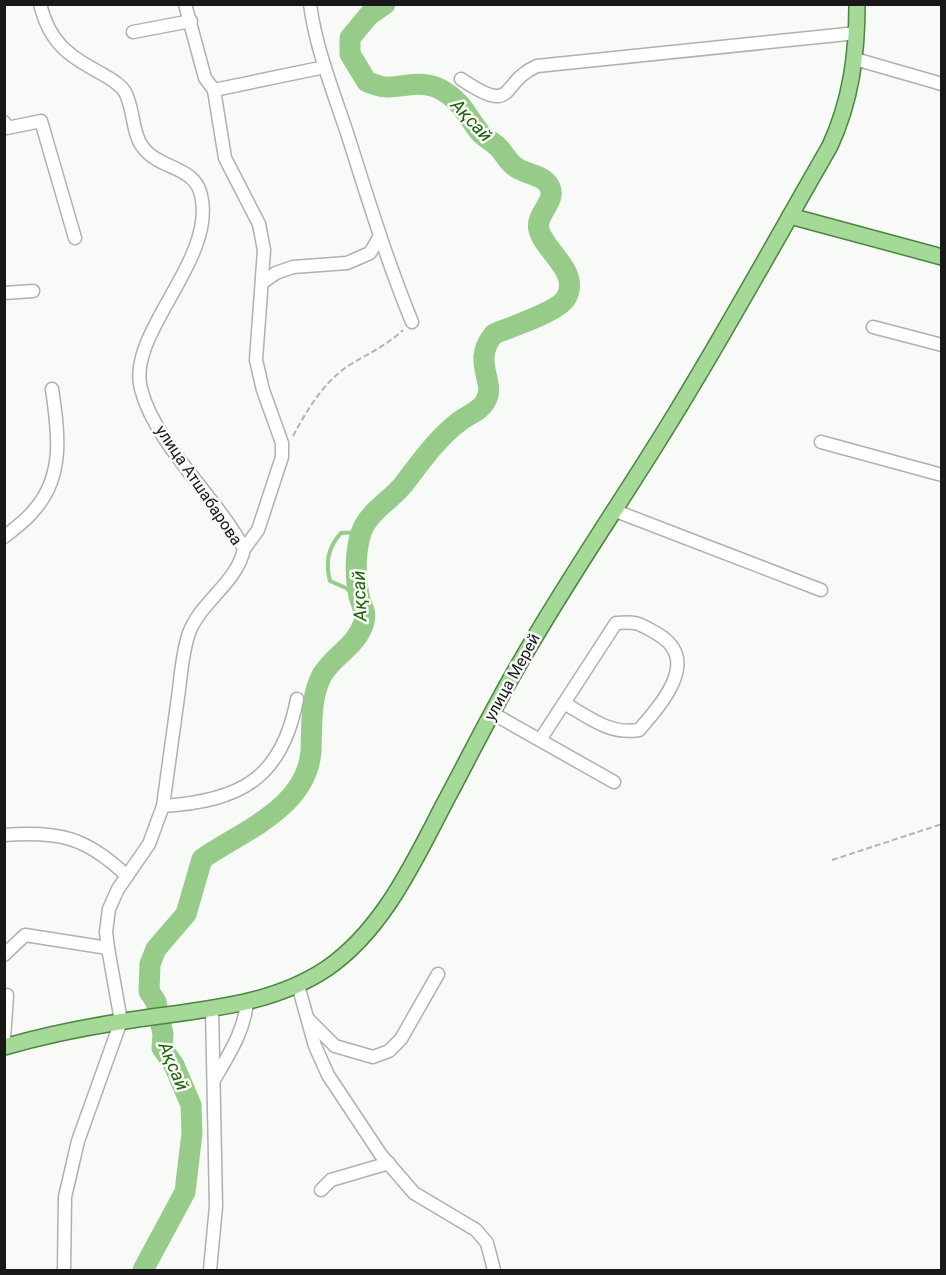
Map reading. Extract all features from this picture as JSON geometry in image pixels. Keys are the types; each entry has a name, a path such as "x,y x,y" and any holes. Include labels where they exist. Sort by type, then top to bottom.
{"main road":[{"name":"улица Мерей","path":"121,1022 247,1002 298,985 327,968 372,926 417,857 492,713 544,621 682,403 790,216 840,123 855,59 857,4"},
{"path":"790,216 942,257"},
{"path":"4,1047 121,1022"}],"street":[{"name":"улица Атшабарова","path":"40,4 57,44 66,53 118,84 125,92 139,141 146,152 189,175 202,195 201,228 194,250 143,353 139,371 140,388 147,408 170,444 243,549 242,560 200,612 189,633 183,658 163,806 149,844 127,876 109,909 108,948 121,1022"},
{"path":"185,4 205,78 214,90 225,158 259,224 264,250 256,360 263,390 282,443 282,457 258,530 243,549"},
{"path":"310,4 313,25 325,67 380,236 412,322"},
{"path":"133,32 191,21"},
{"path":"461,79 484,95 496,97 506,94 527,70 537,66 857,33"},
{"path":"855,59 942,84"},
{"path":"214,90 325,67"},
{"path":"4,122 7,128 41,121 75,238"},
{"path":"263,282 276,273 293,267 347,263 370,253 380,236"},
{"path":"4,292 33,291"},
{"path":"873,327 942,345"},
{"path":"4,537 35,510 50,486 58,448 52,389"},
{"path":"821,442 942,475"},
{"path":"613,510 821,590"},
{"path":"540,740 564,703 616,623 635,621 668,640 677,652 678,670 662,702 639,730 626,732 604,726 564,703"},
{"path":"163,806 201,804 233,794 256,780 283,745 292,726 297,699"},
{"path":"492,713 614,782"},
{"path":"4,834 40,832 62,835 88,844 106,856 127,876"},
{"path":"4,955 25,935 108,948"},
{"path":"308,1018 335,1046 373,1057 389,1051 401,1039 438,974"},
{"path":"298,985 315,1046 328,1075 389,1163 414,1193 476,1230 487,1243 494,1270"},
{"path":"4,1039 7,995"},
{"path":"214,1080 238,1040 245,1020 247,1002"},
{"path":"210,1270 216,1206 212,1009"},
{"path":"64,1270 68,1186 78,1141 121,1022"},
{"path":"321,1190 331,1180 389,1163"}],"path":[{"path":"282,457 306,411 328,383 348,367 392,340 412,322"},
{"path":"832,860 942,824"}],"waterway":[{"name":"Ақсай","path":"143,1270 185,1192 192,1133 191,1105 174,1065 162,1048 163,1034 156,1002 149,991 150,964 156,949 186,914 202,859 270,816 298,788 307,771 311,751 315,693 318,684 327,668 356,638 365,618 358,589 356,564 359,540 364,526 374,513 398,491 444,435 485,402 489,387 484,354 494,334 554,309 566,298 569,289 566,271 542,238 539,230 540,218 551,196 551,190 545,180 513,165 497,146 480,133 459,103 442,90 423,84 387,87 367,82 350,54 350,38 369,15 385,4"},
{"path":"359,598 346,588 330,581 328,562 330,550 341,533 361,532"}]}
